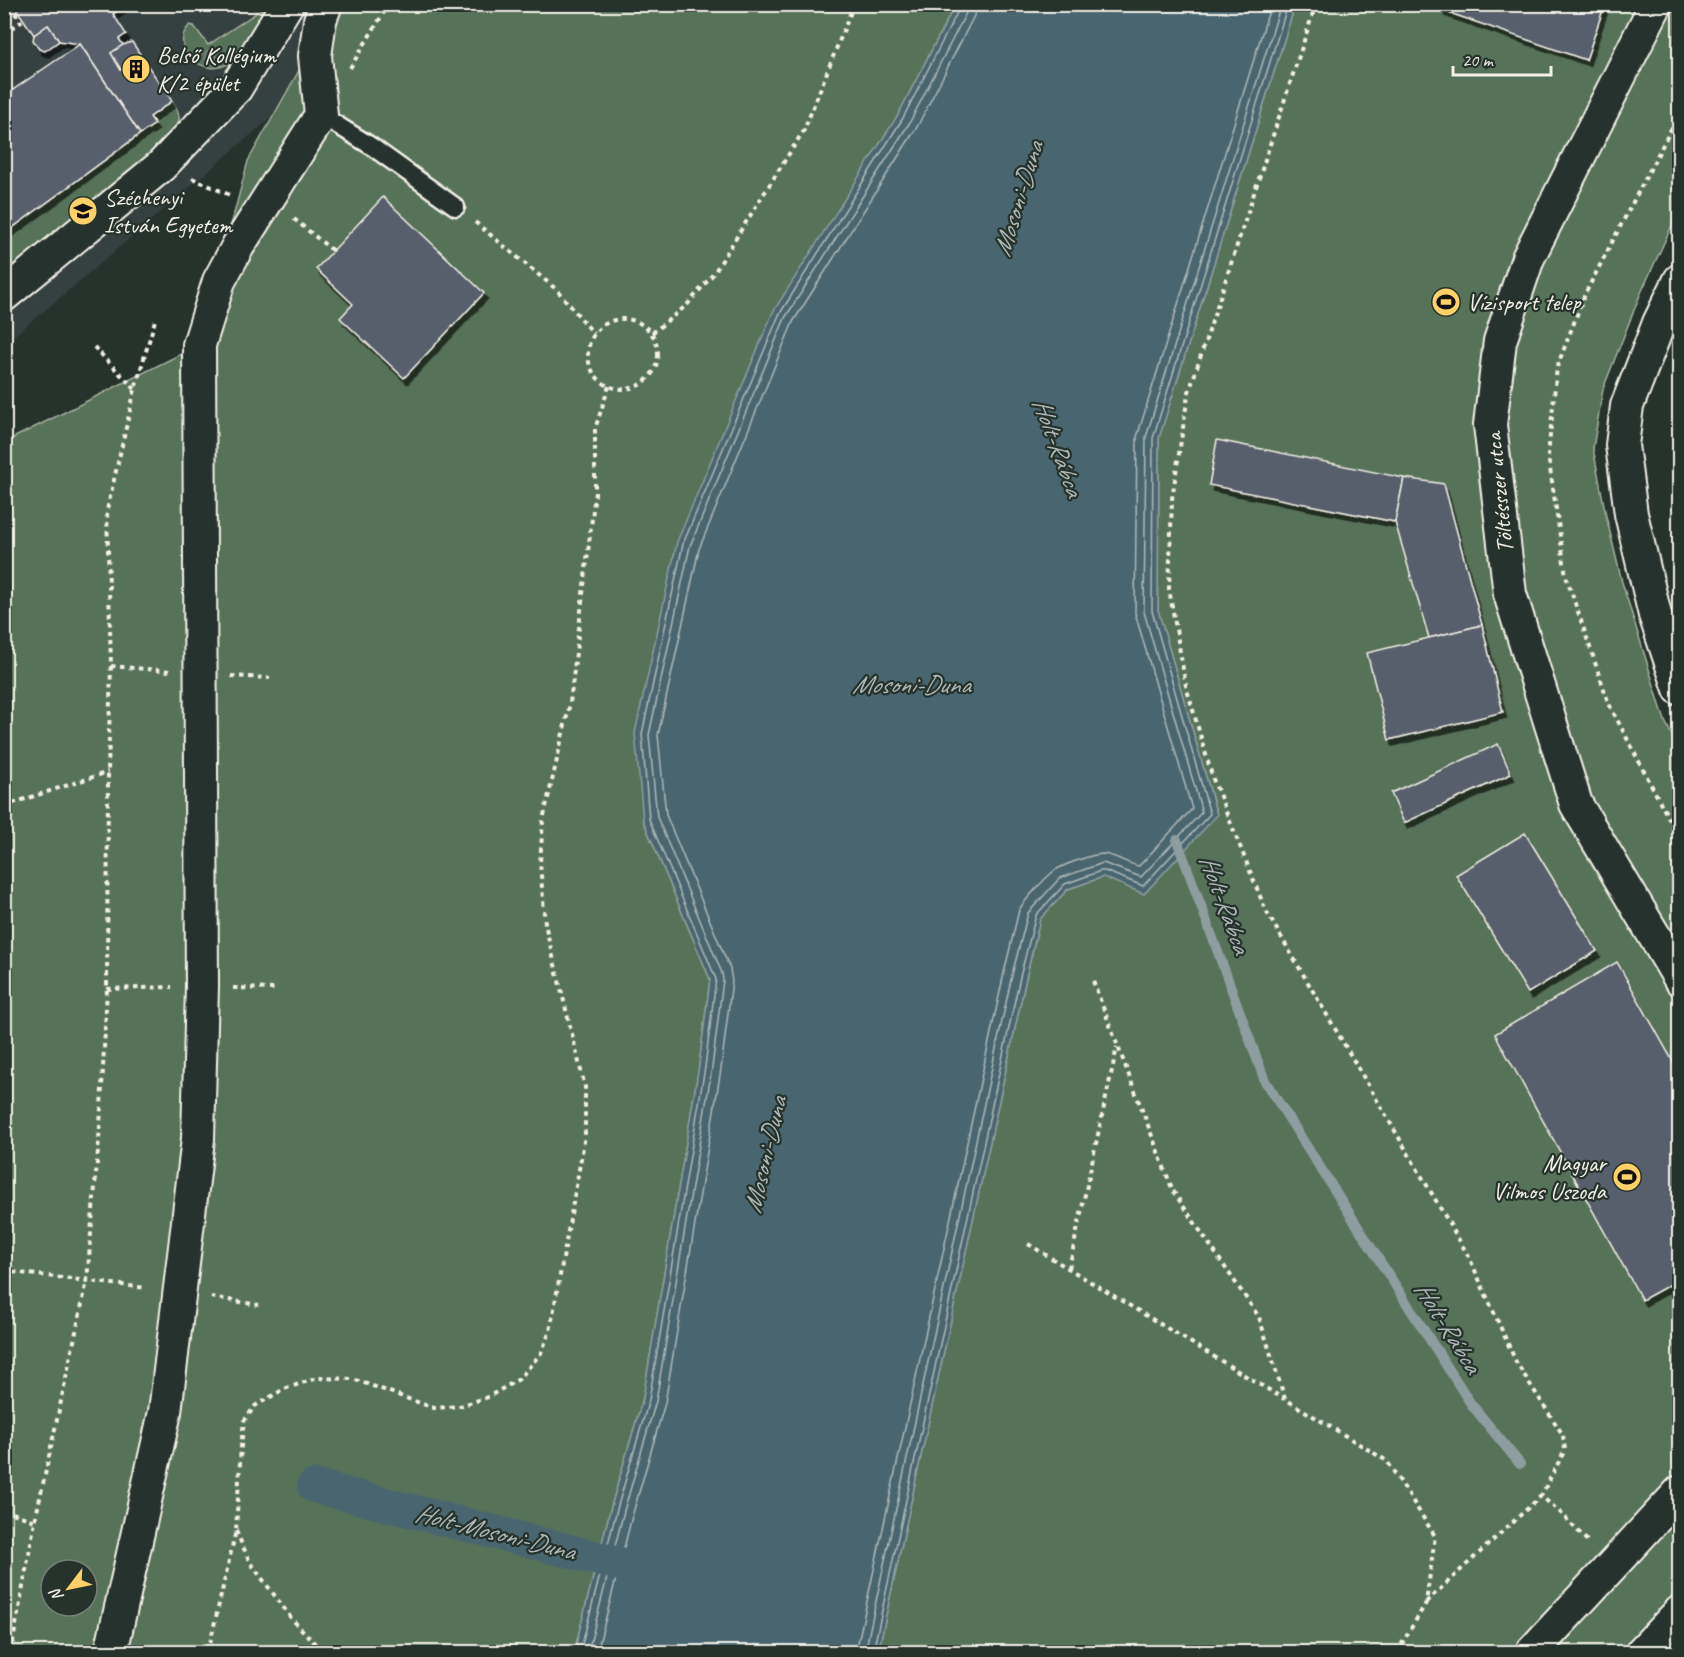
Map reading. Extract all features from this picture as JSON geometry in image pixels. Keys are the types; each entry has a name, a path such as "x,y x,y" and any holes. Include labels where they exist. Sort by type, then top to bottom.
{"street":[{"path":"4,295 161,166 236,88 286,4"},
{"path":"111,1653 165,1412 198,1139 202,986 199,345 219,281 321,115 315,56 320,20 326,4"},
{"name":"Töltésszer utca","path":"1656,4 1528,258 1500,341 1490,424 1510,594 1576,804 1680,979"},
{"path":"1680,280 1659,323 1627,406 1622,445 1634,525 1655,615 1680,689"},
{"path":"1532,1653 1671,1501"},
{"path":"1642,1653 1680,1612"}],"lane":[{"path":"321,115 371,146 456,207"}],"path":[{"path":"4,33 21,22 9,4"},
{"path":"321,115 389,4"},
{"path":"651,333 687,305 714,273 804,130 854,4"},
{"path":"1316,4 1188,395 1172,499 1170,589 1186,686 1210,768 1266,911 1469,1257 1517,1364 1563,1435 1565,1450 1541,1496 1426,1603 1397,1653"},
{"path":"161,166 265,203 333,251"},
{"path":"456,207 557,290 594,334"},
{"path":"11,1653 35,1521 87,1281 100,1127 107,989 111,666 107,510 135,389 156,317"},
{"path":"612,320 632,320 640,324 651,333 658,345 656,366 651,376 642,384 632,388 620,389 600,381 593,373 589,363 589,343 594,334 601,326 612,320"},
{"path":"94,346 135,389"},
{"path":"208,1653 236,1530 244,1421 255,1406 284,1389 317,1378 353,1379 434,1408 460,1406 488,1397 519,1378 541,1353 550,1331 585,1136 585,1087 545,924 540,863 543,820 570,703 596,493 595,429 609,386"},
{"path":"111,666 200,674"},
{"path":"4,806 108,772"},
{"path":"1093,981 1173,1191 1259,1317 1285,1399"},
{"path":"107,989 202,986 278,990"},
{"path":"1069,1269 1117,1047"},
{"path":"1028,1244 1387,1461 1435,1536 1426,1603"},
{"path":"4,1271 178,1291 259,1305"},
{"path":"1541,1496 1561,1513 1586,1540"},
{"path":"4,1510 35,1521"},
{"path":"236,1530 250,1563 291,1618 323,1653"}],"shaded area":[{"name":"Széchenyi István Egyetem","path":"5,5 336,5 273,116 5,343"}],"green space":[{"path":"259,5 270,5 236,57 226,65 211,67 202,65 188,55 183,41 184,33 190,25 194,26 208,45 262,9"},
{"path":"336,5 955,5 898,115 643,820 710,979 699,1066 643,1398 611,1507 574,1652 5,1652 5,442 199,345 248,161"},
{"path":"1295,5 1679,5 1679,210 1640,295 1603,389 1593,448 1622,582 1665,721 1679,750 1679,1652 878,1652 1040,919 1068,889 1103,877 1217,815 1158,610 1159,438"},
{"path":"172,101 179,118 174,134 5,276 4,234 155,124 150,117"}],"water":[{"name":"Mosoni-Duna","path":"955,5 1295,5 1159,438 1158,610 1217,815 1144,894 1103,877 1068,889 1040,919 878,1652 574,1652 611,1507 643,1398 699,1066 710,979 643,820 635,733 677,542 773,312 898,115"}],"building":[{"name":"Belső Kollégium K/2 épület","path":"13,4 127,4 113,14 126,34 119,39 123,45 111,53 121,70 134,62 139,69 146,63 172,101 150,117 155,124 140,134 80,44 59,41 48,25 34,35"},
{"path":"1442,4 1605,4 1586,60 1441,10"},
{"path":"48,25 59,41 45,51 39,49 33,40 34,35"},
{"path":"132,42 140,54 134,62 121,70 111,53"},
{"path":"80,44 140,134 4,234 4,96"},
{"path":"383,197 484,293 404,378 340,318 353,304 316,269"},
{"path":"1217,440 1404,478 1395,522 1209,485"},
{"path":"1404,478 1444,484 1482,625 1429,638 1395,522"},
{"path":"1482,625 1503,712 1389,740 1367,653"},
{"path":"1498,744 1511,774 1404,823 1391,793"},
{"path":"1525,833 1597,951 1528,993 1456,875"},
{"name":"Magyar Vilmos Uszoda","path":"1617,962 1680,1074 1680,1279 1642,1300 1495,1034"}],"waterway":[{"name":"Holt-Rábca","path":"1177,840 1265,1081 1471,1404 1520,1464"},
{"name":"Holt-Mosoni-Duna","path":"314,1486 643,1570"}],"place":[{"name":"Belső Kollégium K/2 épület","path":"136,69"},
{"name":"Széchenyi István Egyetem","path":"83,211"},
{"name":"Vízisport telep","path":"1446,302"},
{"name":"Magyar Vilmos Uszoda","path":"1627,1177"}]}
